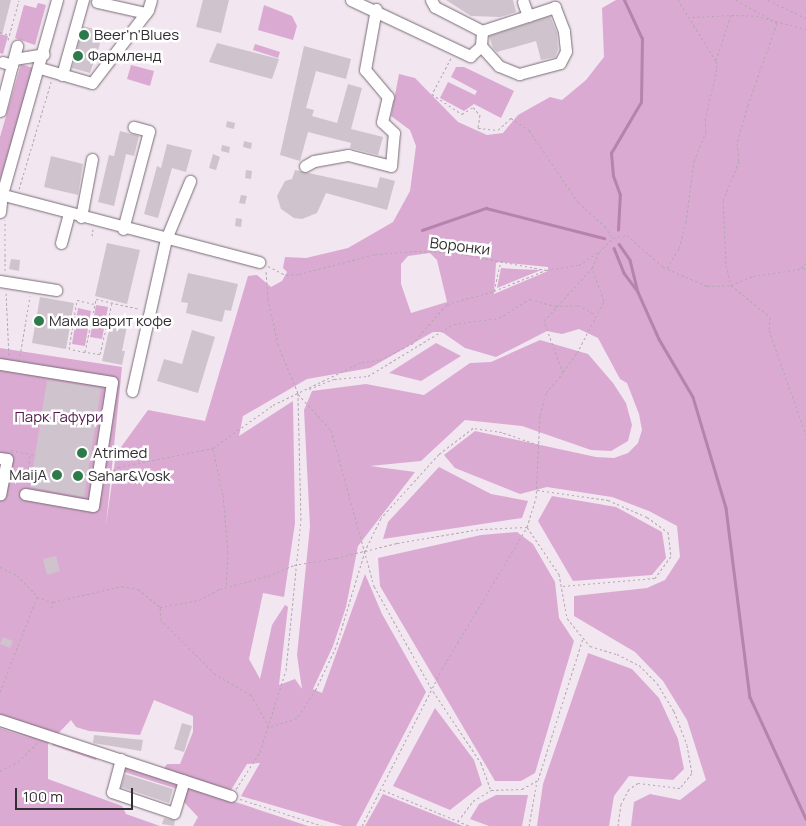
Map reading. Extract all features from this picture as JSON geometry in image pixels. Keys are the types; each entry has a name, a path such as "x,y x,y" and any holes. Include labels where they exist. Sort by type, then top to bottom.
{"street":[{"path":"2,214 1,194 40,68 57,0"},
{"path":"58,73 83,0"},
{"path":"40,68 92,83 146,13 152,0"},
{"path":"351,0 376,9 470,56 481,46 482,31"},
{"path":"431,0 435,7 482,31 555,6 564,31 566,51 560,63 519,74 499,66 481,46"},
{"path":"97,2 146,13"},
{"path":"523,2 528,16"},
{"path":"305,166 314,161 348,155 391,166 394,133 382,122 388,97 364,70 376,9"},
{"path":"0,111 12,45"},
{"path":"9,62 44,54"},
{"path":"123,229 149,131 134,127"},
{"path":"81,217 92,159"},
{"path":"132,392 148,310 166,239 190,181"},
{"path":"1,194 123,229 259,262"},
{"path":"61,243 69,213"},
{"path":"2,281 56,290"},
{"path":"9,366 112,382 93,506 25,494"},
{"path":"0,494 7,459 4,454"},
{"path":"0,720 231,796"},
{"path":"121,760 112,792 174,813 184,780"}],"path":[{"path":"12,45 10,35 19,0"},
{"path":"666,269 679,248 686,222 694,160 706,131 705,120 717,68 716,61 678,0"},
{"path":"736,0 777,24"},
{"path":"768,0 806,18"},
{"path":"716,61 730,16"},
{"path":"690,17 756,16 777,24 806,29"},
{"path":"777,24 737,143 739,161 723,201 723,235 730,284 770,316 769,330 806,435"},
{"path":"0,32 10,35"},
{"path":"456,48 432,94 462,114 473,107 480,115 478,128 498,130 505,121 511,118 529,130 578,202 605,226 613,238"},
{"path":"18,192 58,73"},
{"path":"2,214 2,281"},
{"path":"563,372 544,321 555,306 592,268 599,252 613,238 627,235 634,239 648,255 666,269 707,286 730,284 753,276 806,268"},
{"name":"Воронки","path":"259,262 286,275 375,254 414,251 451,252 546,270 579,264 599,252"},
{"path":"494,291 501,261"},
{"path":"259,262 269,276 268,299 278,345 298,393 331,430 374,586 433,691 482,763 491,790"},
{"path":"801,268 806,263"},
{"path":"362,826 433,691 442,669 527,527 536,490 540,415 546,393 577,353 604,300 592,268"},
{"path":"97,479 118,467 213,448 273,405 362,362 380,360 412,344 447,304 494,291 546,270"},
{"path":"9,366 6,291 14,292"},
{"path":"9,366 30,296 22,294"},
{"path":"298,393 334,379 368,376 454,324 499,318 530,299 555,306 578,305 596,314"},
{"path":"95,304 77,300 69,349 100,354 112,303"},
{"path":"85,352 96,300 148,310"},
{"path":"298,393 300,520 294,565 286,670 260,752 231,796 323,826"},
{"path":"269,727 297,718 316,689 349,611 365,551 381,518 439,454 473,428 502,432 539,445"},
{"path":"213,448 223,495 228,552 226,588"},
{"path":"4,454 35,455"},
{"path":"25,494 30,454"},
{"path":"536,490 608,500 647,516 668,532 671,556 656,578 561,586"},
{"path":"160,607 200,600 226,588 268,576 294,565 480,529 527,527"},
{"path":"527,527 559,574 567,618 590,646 617,654 639,666 657,683 674,710 687,744 692,773 680,788 638,783 629,789 621,804 618,826"},
{"path":"0,567 17,575 37,597 53,602 122,586 138,589 160,607 161,620 215,674 251,695 269,727"},
{"path":"0,692 37,597"},
{"path":"51,608 53,602"},
{"path":"529,826 538,780 584,638"},
{"path":"0,771 18,762 46,735"},
{"path":"458,821 473,801 491,790 522,789 538,780"},
{"path":"382,790 470,826"}],"green space":[{"name":"Парк Гафури","path":"616,0 806,0 806,826 631,826 634,802 650,794 680,800 706,780 687,720 663,681 635,652 574,616 574,596 647,588 665,580 680,557 677,526 649,511 612,497 547,487 520,494 455,468 444,455 475,431 596,457 614,458 628,453 638,443 642,430 639,414 627,383 620,379 598,338 579,329 562,334 547,331 496,357 465,348 442,332 433,332 370,368 307,379 243,416 239,436 293,401 295,523 284,597 263,593 249,659 260,679 272,625 285,605 288,607 279,685 295,679 302,689 297,655 310,526 304,410 312,391 366,384 424,395 470,363 491,362 540,340 588,354 613,383 626,403 632,425 628,441 611,451 591,450 522,426 465,420 421,461 370,466 415,472 358,546 346,607 333,646 313,689 322,693 365,574 382,614 426,692 356,826 343,826 241,796 260,763 247,764 231,790 163,770 167,764 180,764 193,732 193,716 154,700 140,735 89,731 76,727 71,720 48,744 48,779 122,806 126,814 160,826 0,826 0,728 38,741 0,727 0,348 122,367 106,525 116,454 148,410 205,421 248,276 257,275 271,287 282,281 287,272 283,268 285,257 306,258 348,248 393,222 410,191 416,146 410,130 391,116 399,74 415,78 458,122 487,135 503,133 518,115 550,97 562,100 586,80 604,57 602,8","holes":["430,253 437,260 447,302 411,313 401,284 401,264 408,256","496,263 548,267 548,271 494,294"]},
{"path":"38,3 46,5 35,45 15,38 24,5 36,8"},
{"path":"264,5 292,16 297,26 293,40 258,30"},
{"path":"0,34 8,36 3,54 0,53"},
{"path":"255,44 280,52 278,58 253,50"},
{"path":"21,64 33,68 0,181 0,137"},
{"path":"131,65 154,71 150,86 127,79"},
{"path":"456,67 464,67 514,91 501,118 474,104 464,111 440,98 448,82 475,95 477,91 451,77"},
{"path":"501,268 514,269 541,270 497,288"},
{"path":"96,305 108,307 102,339 90,337"},
{"path":"78,308 91,311 85,346 72,344"},
{"path":"436,343 461,356 421,381 389,373"},
{"path":"439,467 491,494 528,501 522,518 383,539 388,522"},
{"path":"552,496 616,507 662,532 666,558 652,575 573,581 538,521"},
{"path":"517,532 533,544 555,582 559,618 574,641 535,773 521,781 495,781 380,586 378,558 481,535"},
{"path":"588,653 632,669 659,698 678,739 684,769 673,780 629,776 614,796 609,826 537,826 543,784"},
{"path":"435,708 474,760 482,785 450,810 393,786"},
{"path":"53,742 97,757 96,760 52,745"},
{"path":"123,765 179,783 177,789 121,771"},
{"path":"187,786 308,826 193,826 198,817 183,801"},
{"path":"383,794 463,826 365,826"},
{"path":"496,795 528,795 522,826 489,826 470,819 479,804"}],"building":[{"path":"0,0 11,0 2,35 0,34"},
{"path":"203,0 229,0 221,33 196,27"},
{"path":"446,0 513,0 516,12 500,17 471,16"},
{"path":"550,16 557,33 558,50 555,57 541,60 536,41 497,52 493,48 489,36"},
{"path":"83,26 104,32 90,73 72,68"},
{"path":"217,43 279,59 272,79 209,62"},
{"path":"304,46 351,59 346,79 316,71 306,108 314,110 312,116 337,123 348,84 362,88 351,129 383,137 378,155 350,148 351,143 308,132 300,161 280,155"},
{"path":"227,121 235,123 234,129 226,127"},
{"path":"120,131 139,136 134,156 126,154 114,206 98,202 109,155 114,156"},
{"path":"244,141 252,143 251,149 243,147"},
{"path":"167,144 192,150 186,172 172,168 158,218 144,214 157,166 161,168"},
{"path":"222,145 230,147 229,153 221,151"},
{"path":"213,154 220,157 216,170 209,168"},
{"path":"51,156 83,164 78,195 44,187"},
{"path":"246,170 252,171 251,179 245,178"},
{"path":"295,170 377,188 380,177 395,181 387,210 326,193 317,213 302,219 294,218 281,209 277,196 285,181 292,179"},
{"path":"241,195 247,196 245,204 239,203"},
{"path":"236,218 242,219 241,227 235,226"},
{"path":"107,243 140,250 127,304 95,296"},
{"path":"11,259 20,260 19,271 9,269"},
{"path":"188,273 238,284 231,311 225,310 222,322 186,313 188,303 181,302"},
{"path":"40,297 74,303 66,349 32,343"},
{"path":"112,317 128,321 122,351 125,351 122,365 102,361"},
{"path":"192,330 215,337 198,393 157,381 164,359 182,364"},
{"path":"47,380 101,388 84,497 30,487"},
{"path":"56,556 60,571 47,575 43,559"},
{"path":"3,637 13,641 10,648 0,644"},
{"path":"182,723 192,726 184,752 174,749"},
{"path":"94,735 143,740 141,751 93,743"},
{"path":"125,774 173,789 169,803 121,787"},
{"path":"164,818 175,820 174,826 162,824"}],"waterway":[{"path":"618,230 620,195 613,176 611,153 641,102 642,39 624,0"},
{"path":"422,230 486,208 604,238"},
{"path":"619,244 630,260 638,292 659,339 693,397 726,508 750,697 806,819"},
{"path":"614,248 624,273 637,290"}],"place":[{"name":"Beer'n'Blues","path":"84,35"},
{"name":"Фармленд","path":"78,56"},
{"name":"Мама варит кофе","path":"39,321"},
{"name":"Atrimed","path":"82,453"},
{"name":"MaijA","path":"57,475"},
{"name":"Sahar&Vosk","path":"78,476"}]}
